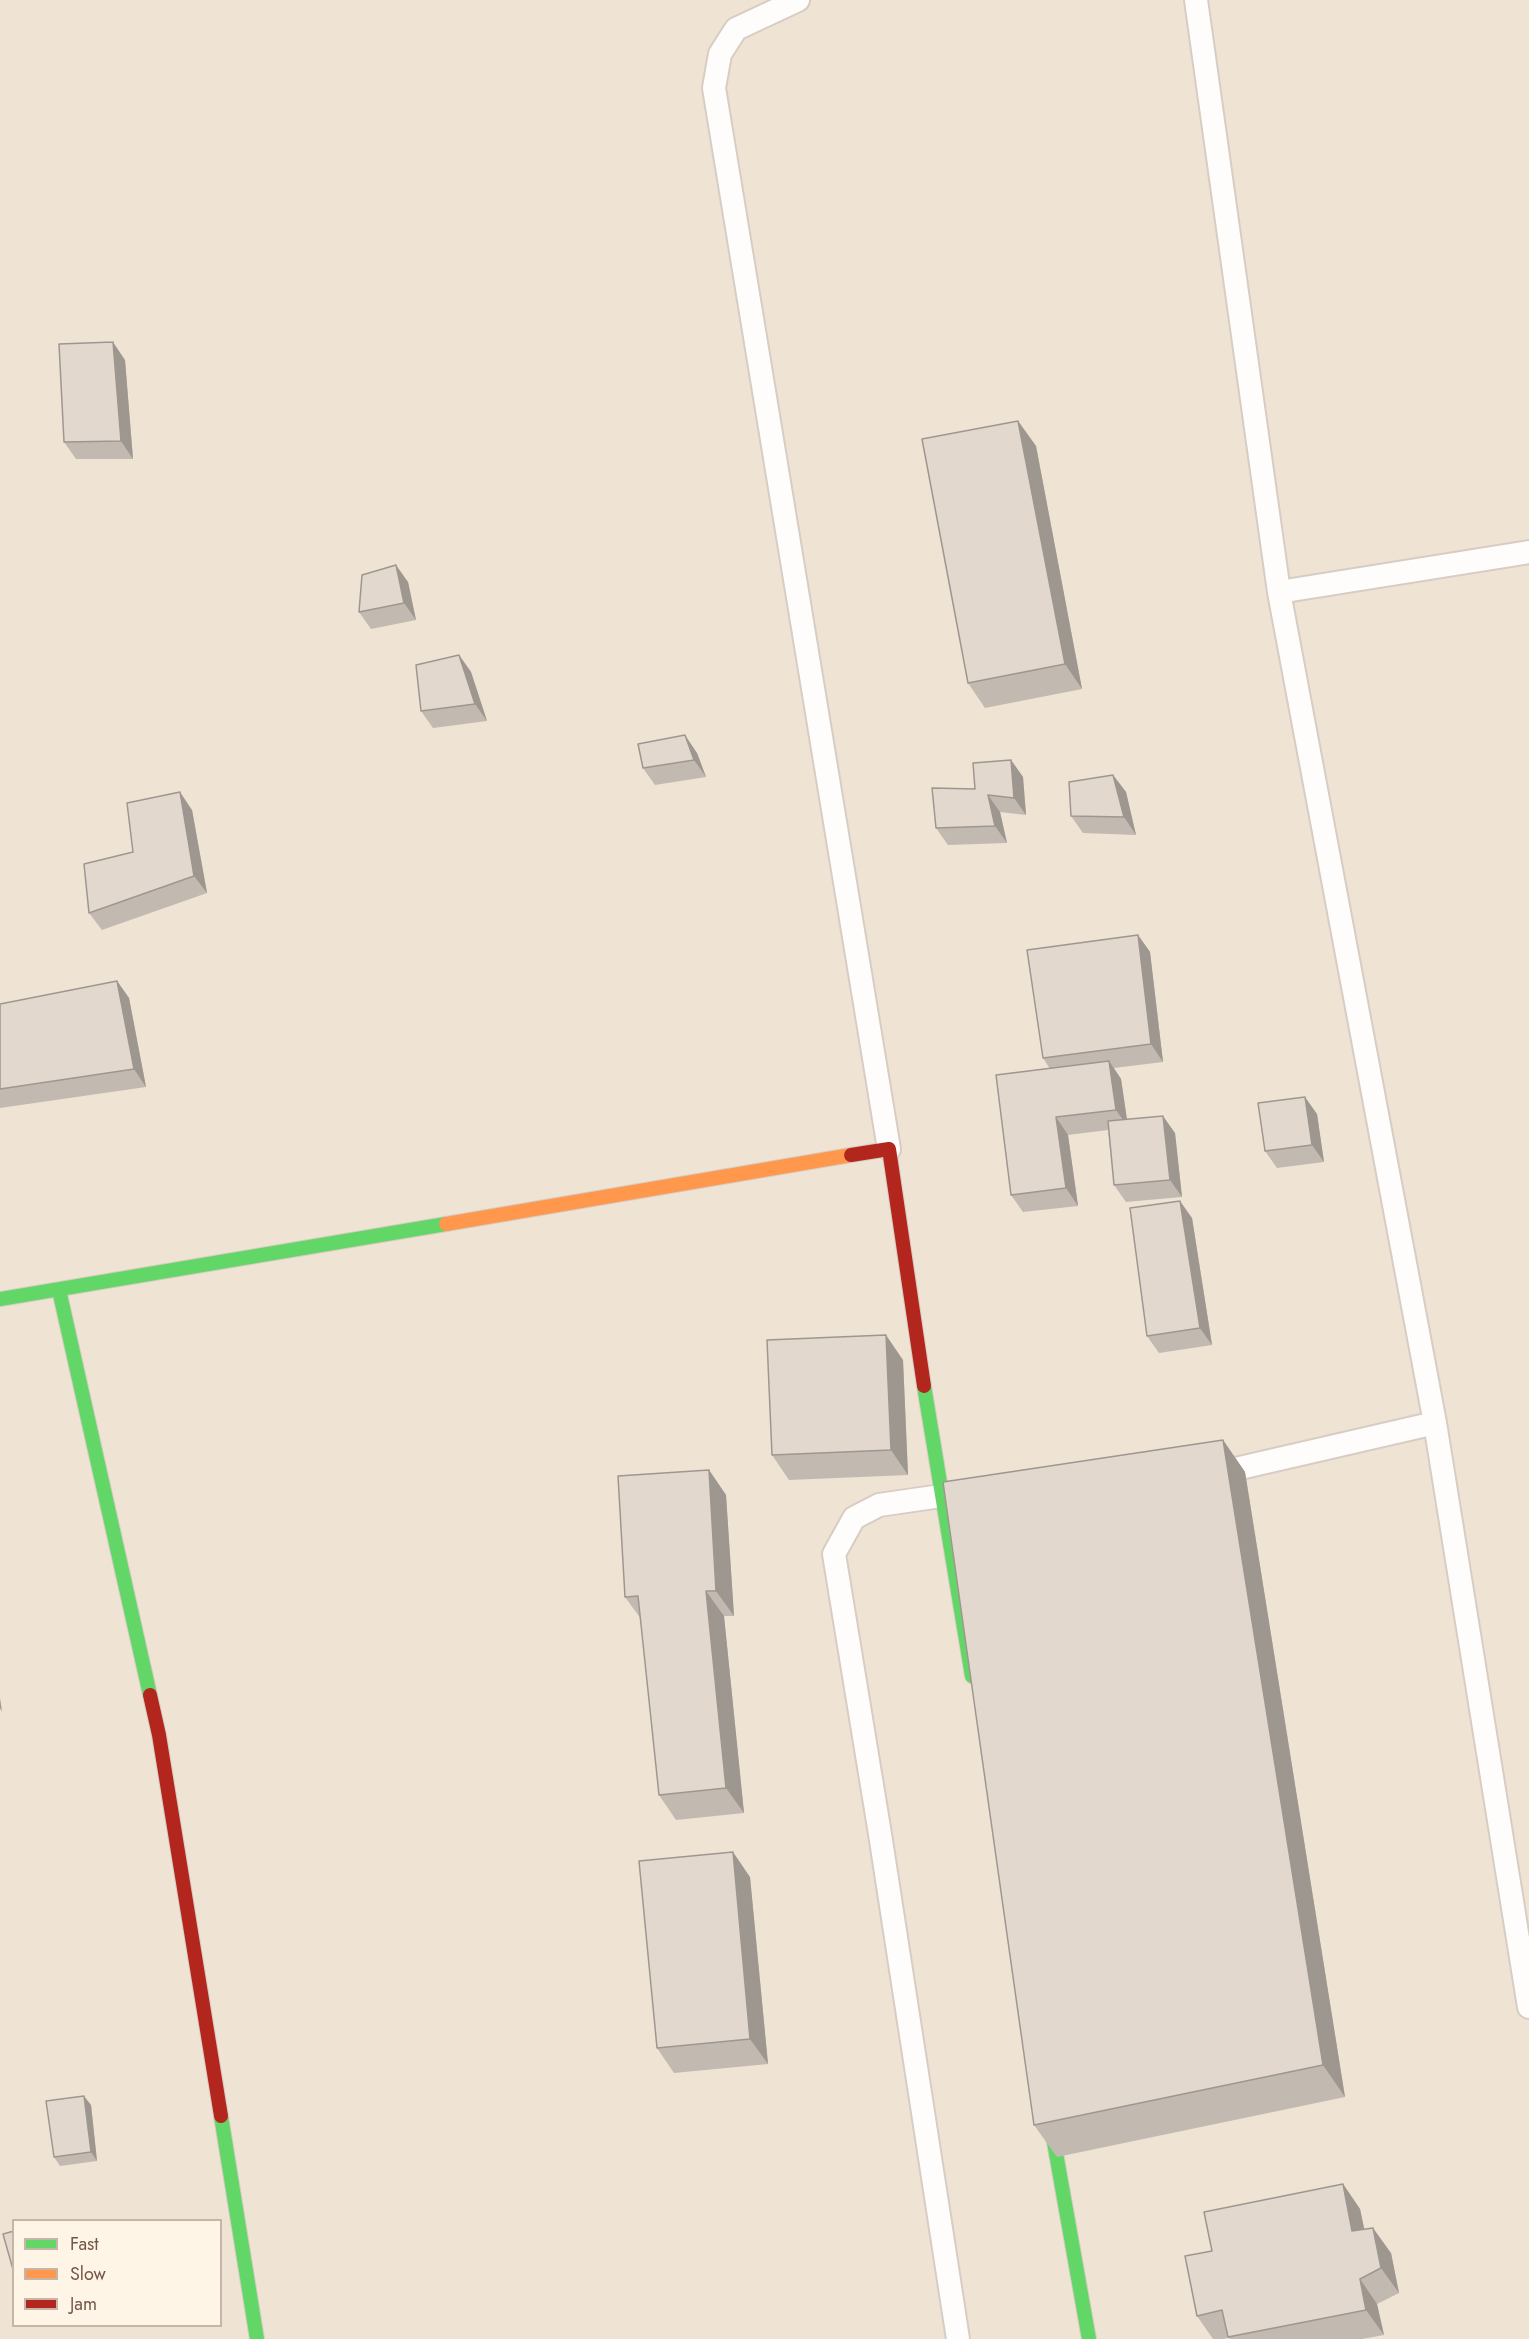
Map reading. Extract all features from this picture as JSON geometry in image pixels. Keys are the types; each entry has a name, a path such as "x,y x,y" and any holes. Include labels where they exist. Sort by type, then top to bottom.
{"street":[{"path":"0,1299 889,1149 940,1496 975,1692"},
{"path":"59,1290 159,1735 257,2339"},
{"path":"1046,2098 1089,2339"}],"lane":[{"path":"798,0 736,28 720,54 714,88 889,1149"},
{"path":"1196,0 1279,592 1435,1423 1529,2007"},
{"path":"1279,592 1529,552"},
{"path":"1191,1480 1435,1423"},
{"path":"957,2339 880,1834 834,1554 854,1518 879,1505 940,1496 974,1496"}],"shaded area":[{"path":"0,0 1529,0 1529,2339 0,2339"}],"building":[{"path":"113,342 121,441 64,442 59,344"},
{"path":"1018,421 1065,664 968,683 922,439"},
{"path":"396,565 404,603 359,612 362,575"},
{"path":"459,655 475,704 421,711 416,665"},
{"path":"685,735 694,760 643,768 638,744"},
{"path":"1011,760 1014,798 988,795 995,826 936,828 932,788 975,789 973,763"},
{"path":"1113,775 1124,817 1071,816 1069,782"},
{"path":"180,792 194,876 89,913 84,864 133,852 127,803"},
{"path":"1138,935 1151,1044 1043,1058 1027,950"},
{"path":"117,981 134,1069 0,1089 0,1004"},
{"path":"1109,1061 1116,1110 1056,1117 1066,1188 1011,1195 996,1075"},
{"path":"1305,1097 1312,1145 1265,1151 1258,1103"},
{"path":"1163,1116 1170,1180 1114,1185 1108,1121"},
{"path":"1180,1201 1200,1328 1147,1336 1130,1208"},
{"path":"886,1335 891,1450 772,1455 767,1340"},
{"path":"1223,1440 1323,2065 1034,2125 943,1482"},
{"path":"709,1470 716,1591 706,1591 726,1788 659,1795 638,1596 625,1597 618,1476"},
{"path":"733,1852 750,2039 657,2048 639,1861"},
{"path":"84,2096 91,2152 54,2157 46,2101"},
{"path":"1343,2184 1352,2231 1373,2228 1381,2268 1360,2279 1366,2310 1228,2337 1222,2310 1197,2316 1185,2256 1212,2251 1204,2212"},
{"path":"12,2232 12,2266 3,2234"}],"traffic: fast":[{"path":"0,1299 446,1224"},
{"path":"59,1290 150,1695"},
{"path":"924,1386 972,1676"},
{"path":"1049,2114 1089,2339"},
{"path":"221,2116 257,2339"}],"traffic: slow":[{"path":"446,1224 851,1155"}],"traffic: jam":[{"path":"851,1155 889,1149 924,1386"},
{"path":"150,1695 159,1735 221,2116"}]}
